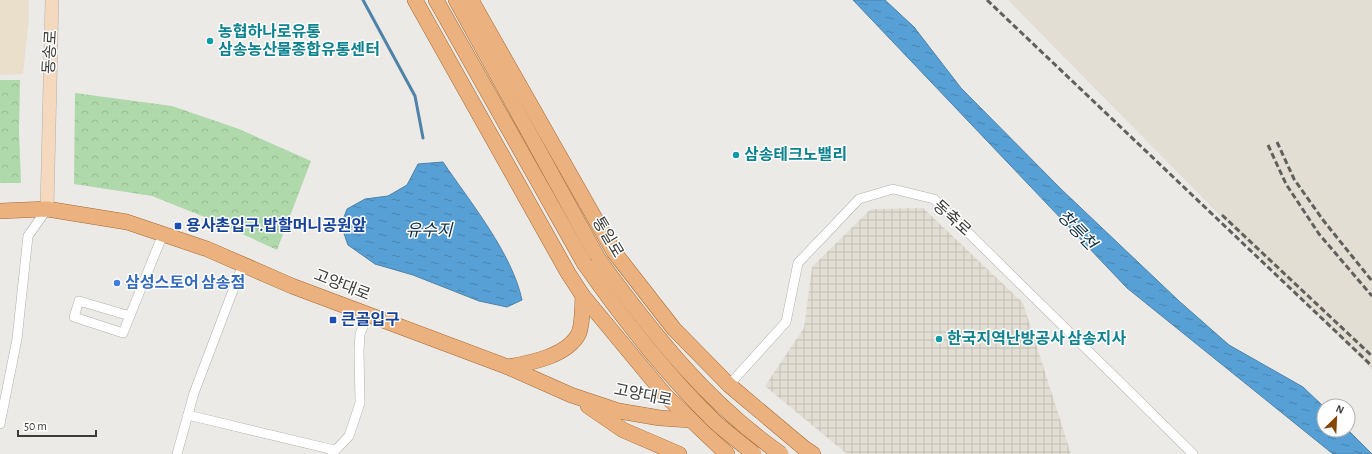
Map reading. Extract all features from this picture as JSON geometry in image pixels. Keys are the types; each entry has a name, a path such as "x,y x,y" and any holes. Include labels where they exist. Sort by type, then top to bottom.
{"main road":[{"name":"동송로","path":"47,209 48,104 52,0"},
{"path":"415,0 568,273 583,296 666,396 727,454"},
{"name":"통일로","path":"436,0 584,263 618,313 663,367 715,422 754,454"},
{"name":"통일로","path":"456,0 599,260 673,357 697,383 748,429 781,454"},
{"path":"471,0 614,252 674,330 729,385 813,454"},
{"name":"고양대로","path":"0,211 47,209 127,222 207,249 292,286 508,367 571,395 619,411 660,418 690,420"},
{"path":"508,367 540,361 560,351 573,340 579,332 583,296"},
{"path":"690,420 729,385"},
{"path":"571,395 623,430 679,454"}],"street":[{"name":"동축로","path":"729,385 786,322 798,263 859,199 893,189 934,199 1193,454"},
{"path":"0,424 17,339 28,236 47,209"},
{"path":"130,316 79,301 74,317 124,334 163,234"},
{"path":"177,454 194,393 243,264"},
{"path":"188,415 333,452 349,436 360,403 360,334 368,314"}],"shaded area":[{"path":"0,0 29,0 29,18 23,74 0,75"},
{"path":"1008,0 1372,0 1372,370"},
{"path":"923,208 1023,303 1071,454 847,454 765,386 804,328 812,267 871,209"}],"green space":[{"path":"0,80 20,80 19,132 21,183 0,183"},
{"path":"75,93 172,106 239,129 311,161 277,250 212,220 152,196 74,184"}],"water":[{"name":"창릉천","path":"853,0 885,0 914,27 961,88 1061,189 1179,301 1229,345 1303,387 1316,399 1316,438 1356,438 1372,454 1333,454 1127,288"},
{"name":"유수지","path":"443,162 500,246 517,282 522,300 507,307 479,301 413,275 375,264 348,245 341,225 347,209 365,199 388,196 407,185 418,164"}],"waterway":[{"path":"363,0 415,96 423,138"}],"railway":[{"path":"987,0 1372,366"},
{"path":"1277,142 1294,179 1323,220 1372,281"},
{"path":"1268,145 1286,184 1319,234 1372,296"},
{"path":"1222,215 1372,356"}],"place":[{"name":"농협하나로유통 삼송농산물종합유통센터","path":"210,41"},
{"name":"삼송테크노밸리","path":"736,155"},
{"name":"용사촌입구.밥할머니공원앞","path":"178,226"},
{"name":"삼성스토어 삼송점","path":"117,283"},
{"name":"큰골입구","path":"333,320"},
{"name":"한국지역난방공사 삼송지사","path":"939,339"}]}
